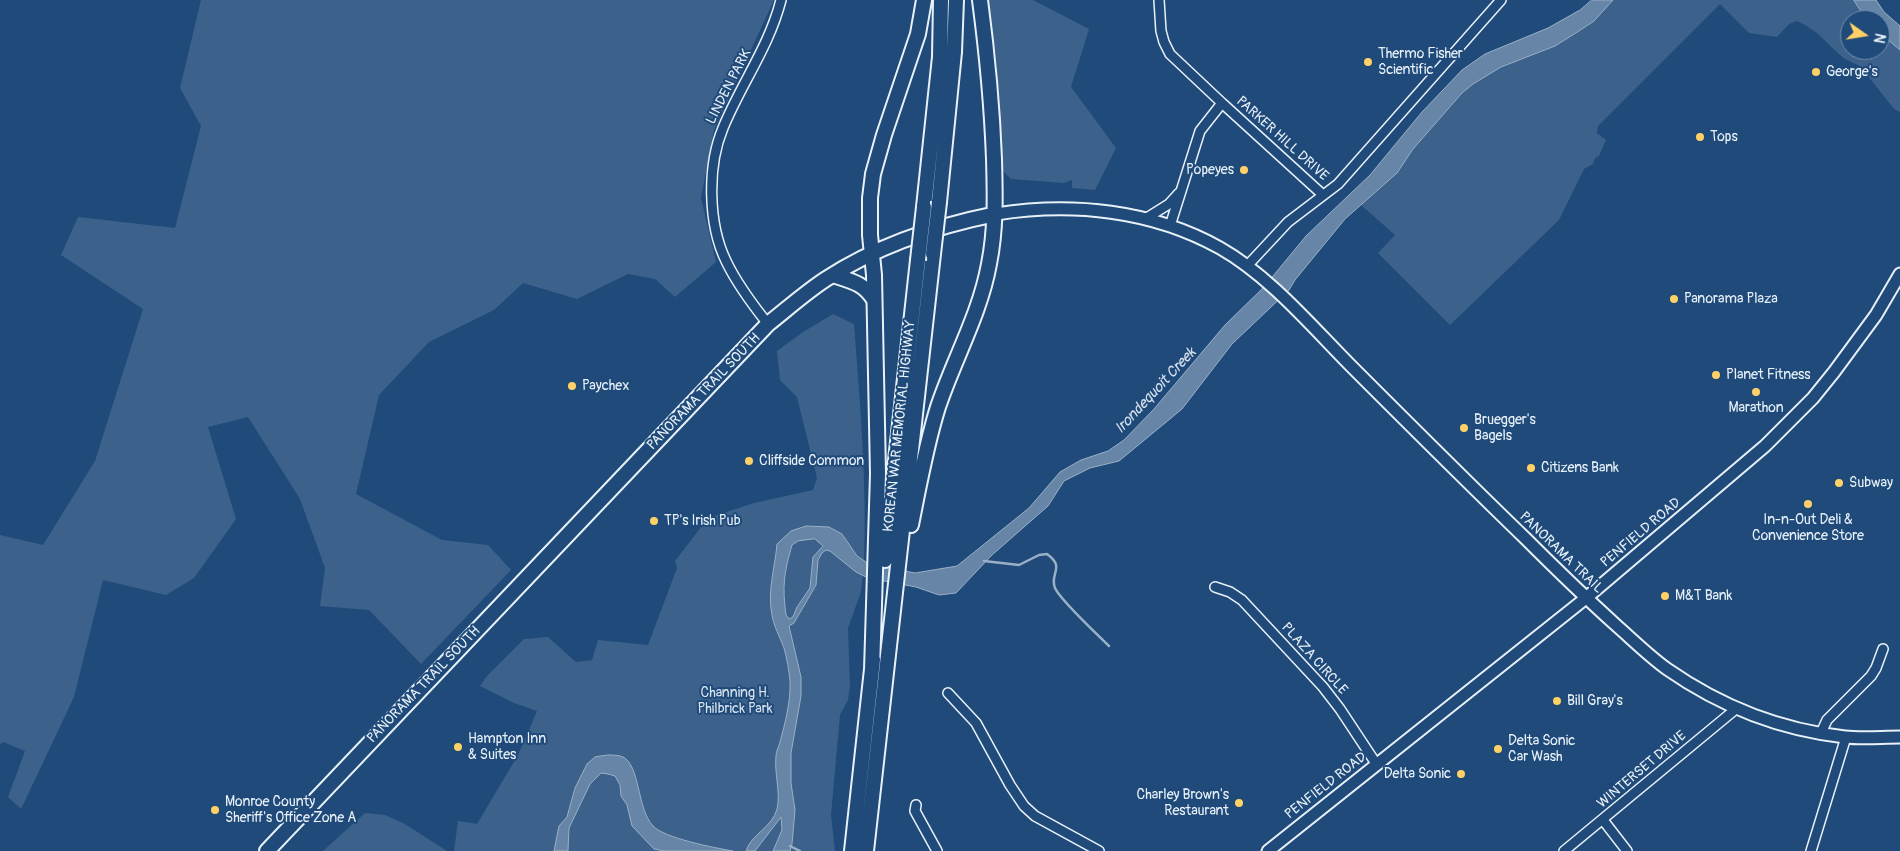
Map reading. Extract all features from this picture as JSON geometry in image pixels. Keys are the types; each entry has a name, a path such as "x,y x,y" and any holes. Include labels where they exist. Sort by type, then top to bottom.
{"main road":[{"path":"866,851 883,598 896,584 892,547 878,474 870,198 873,174 918,34 924,0"},
{"name":"KOREAN WAR MEMORIAL HIGHWAY","path":"892,547 918,260 940,57 941,0"},
{"name":"KOREAN WAR MEMORIAL HIGHWAY","path":"892,547 933,254 954,61 956,0"},
{"path":"852,851 872,670 892,547 925,457 939,406 982,294 990,258 996,214 989,69 980,0"},
{"name":"PANORAMA TRAIL SOUTH","path":"267,851 768,324 833,275 871,254 925,231 996,214 1039,209 1086,209 1145,218 1170,226 1219,248 1247,266 1262,279"},
{"name":"PENFIELD ROAD","path":"1268,851 1586,598 1733,474 1790,423 1813,398 1854,346 1876,315 1900,274"},
{"path":"833,275 859,284 868,290 874,300"},
{"name":"PANORAMA TRAIL","path":"1262,279 1586,598 1667,669 1695,686 1764,720 1792,728 1846,737 1900,737"}],"street":[{"name":"LINDEN PARK","path":"768,324 744,294 726,260 716,228 712,200 712,168 723,128 764,49 780,0"},
{"name":"PARKER HILL DRIVE","path":"1159,0 1161,31 1170,54 1323,195"},
{"path":"1247,266 1288,222 1338,184 1501,0"},
{"name":"PARKER HILL DRIVE","path":"1170,226 1200,131 1222,103"},
{"name":"PARKER HILL DRIVE","path":"1145,218 1169,204 1182,189"},
{"name":"PLAZA CIRCLE","path":"1215,587 1230,592 1242,600 1323,687 1377,765"},
{"path":"1822,733 1827,720 1871,676 1883,649"},
{"path":"948,694 976,723 1010,785 1024,806 1035,816 1099,851"},
{"name":"WINTERSET DRIVE","path":"1564,851 1737,708"},
{"path":"1811,851 1846,737"},
{"path":"916,805 915,810 937,851"},
{"path":"1603,820 1627,851"}],"green space":[{"path":"201,0 774,0 714,130 701,198 716,262 675,297 655,279 628,274 577,299 523,283 494,310 429,342 379,395 356,494 442,540 488,545 511,570 421,664 369,610 320,606 325,568 300,499 248,417 208,427 236,519 194,578 166,595 103,580 74,697 21,809 8,797 25,751 3,742 0,745 0,535 43,545 95,461 143,309 61,255 78,217 175,228 201,126 180,88"},
{"path":"987,0 1033,0 1089,29 1071,87 1116,148 1095,190 1072,188 1072,180 1064,183 1011,179 1003,171 996,56"},
{"path":"1613,0 1854,0 1860,10 1840,10 1840,55 1817,33 1797,21 1789,24 1777,37 1749,33 1720,4 1598,126 1597,133 1606,140 1593,164 1584,169 1559,220 1450,325 1378,253 1395,235 1361,205 1397,173 1413,149 1462,93 1473,84 1501,67 1555,46 1594,21"},
{"path":"1890,42 1900,50 1900,112 1894,109 1860,66 1847,60 1890,60"},
{"name":"Channing H. Philbrick Park","path":"833,314 854,324 865,502 864,561 857,556 842,534 822,527 821,554 826,550 830,550 856,572 863,575 861,592 848,628 850,686 848,700 840,715 831,815 835,851 454,851 458,821 477,824 518,755 537,711 514,703 480,686 487,676 524,639 548,637 576,662 592,660 598,640 648,645 677,568 675,561 708,518 754,503 813,490 817,478 797,397 780,380 777,351 803,332"},
{"path":"365,813 385,815 405,824 447,851 323,851"}],"shaded area":[{"path":"1592,0 1613,0 1594,21 1555,46 1501,67 1462,93 1413,149 1397,173 1345,219 1289,290 1232,344 1182,409 1119,461 1090,468 1064,481 1048,506 992,555 956,593 939,595 916,587 868,578 856,572 830,551 826,550 822,553 818,560 816,585 794,623 789,626 801,677 801,696 791,753 791,783 795,810 792,844 790,851 773,851 782,830 781,817 755,851 746,851 752,840 771,821 777,809 776,754 786,720 790,696 787,660 774,624 770,597 777,544 791,531 806,526 829,527 842,534 857,556 869,564 915,573 957,566 1029,508 1060,472 1081,460 1108,451 1124,440 1154,409 1225,325 1264,287 1306,236 1370,175 1422,112 1462,70 1485,54 1548,28 1580,10","holes":["815,539 823,546 813,557 810,588 797,607 793,617 789,619 786,615 784,587 792,545 798,541"]},
{"path":"1854,0 1876,0 1883,10 1860,10"},
{"path":"1890,17 1900,26 1900,50 1890,42"},
{"path":"621,756 629,762 636,778 644,809 653,826 668,835 733,851 664,851 654,849 632,826 627,805 621,796 620,785 615,776 601,773 590,784 569,828 568,851 554,851 559,826 567,817 575,788 587,764 595,757"}],"waterway":[{"path":"984,561 1019,565 1039,555 1047,554 1055,563 1054,583 1059,594 1109,646"},
{"path":"790,846 800,851"}],"place":[{"name":"Thermo Fisher Scientific","path":"1368,62"},
{"name":"George's","path":"1816,72"},
{"name":"Tops","path":"1700,137"},
{"name":"Popeyes","path":"1244,170"},
{"name":"Panorama Plaza","path":"1674,299"},
{"name":"Planet Fitness","path":"1716,375"},
{"name":"Paychex","path":"572,386"},
{"name":"Marathon","path":"1756,392"},
{"name":"Bruegger's Bagels","path":"1464,428"},
{"name":"Cliffside Common","path":"749,461"},
{"name":"Citizens Bank","path":"1531,468"},
{"name":"Subway","path":"1839,483"},
{"name":"In-n-Out Deli & Convenience Store","path":"1808,504"},
{"name":"TP's Irish Pub","path":"654,521"},
{"name":"M&T Bank","path":"1665,596"},
{"name":"Bill Gray's","path":"1557,701"},
{"name":"Hampton Inn & Suites","path":"458,747"},
{"name":"Delta Sonic Car Wash","path":"1498,749"},
{"name":"Delta Sonic","path":"1461,774"},
{"name":"Charley Brown's Restaurant","path":"1239,803"},
{"name":"Monroe County Sheriff's Office Zone A","path":"215,810"}],"water label":[{"name":"Irondequoit Creek","path":"1156,391"}]}
